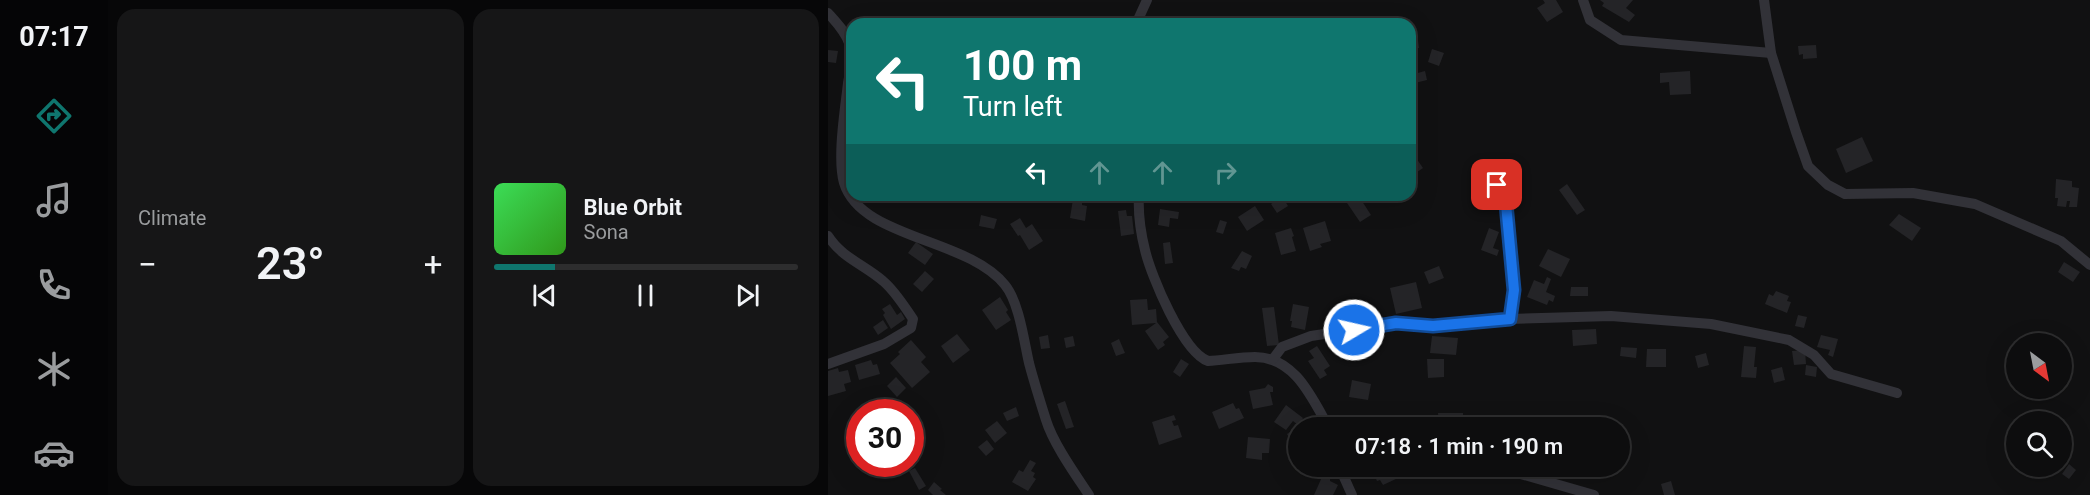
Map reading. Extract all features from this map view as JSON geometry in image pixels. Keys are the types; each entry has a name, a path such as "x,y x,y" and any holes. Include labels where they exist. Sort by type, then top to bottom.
{"street":[{"path":"1139,18 1147,0"},
{"path":"1583,0 1590,20 1621,40 1771,53"},
{"path":"1764,0 1771,53 1808,166 1828,185 1845,194 1913,193 1975,204 2061,241 2090,265"},
{"path":"828,13 846,36"},
{"path":"846,96 842,159 843,181 846,189"},
{"path":"1497,185 1506,204 1514,290 1510,319"},
{"path":"852,201 871,217 952,250 987,268 1006,286 1019,316 1029,364 1047,423 1089,495"},
{"path":"1139,201 1145,251 1169,310 1185,339 1203,359 1208,361 1256,357 1272,359 1293,371 1323,417"},
{"path":"828,236 833,244 851,260 883,281 913,319 911,328 884,344 828,364"},
{"path":"1272,359 1282,347 1311,336 1396,323 1433,326 1510,319 1611,316 1722,326 1789,340 1814,355 1831,374 1897,393"},
{"path":"1344,477 1352,495"},
{"path":"1531,477 1594,495"}],"building":[{"path":"1543,0 1556,0 1563,12 1547,22 1537,8 1545,3"},
{"path":"1600,0 1633,0 1626,8 1635,15 1629,22 1602,6 1604,3"},
{"path":"1416,32 1417,32 1419,48 1416,48"},
{"path":"1816,45 1817,58 1803,59 1803,54 1799,55 1798,46"},
{"path":"1432,49 1444,53 1439,66 1428,62"},
{"path":"828,50 838,51 836,63 828,62"},
{"path":"1425,71 1427,80 1416,83 1416,73"},
{"path":"1690,71 1691,94 1670,95 1669,82 1660,83 1660,73"},
{"path":"1862,137 1873,161 1846,173 1836,149"},
{"path":"1416,158 1423,168 1416,173"},
{"path":"2056,179 2072,181 2072,187 2079,188 2077,207 2069,207 2070,201 2067,201 2066,207 2057,206"},
{"path":"1567,184 1585,210 1577,215 1559,190"},
{"path":"1073,201 1082,201 1082,205 1087,206 1085,221 1070,218"},
{"path":"1275,201 1285,201 1288,206 1277,213 1271,204"},
{"path":"1362,201 1371,215 1360,222 1347,203"},
{"path":"1255,206 1264,220 1247,231 1238,217"},
{"path":"1160,209 1179,212 1178,219 1170,218 1169,227 1158,225"},
{"path":"1126,210 1127,216 1132,216 1134,234 1121,236 1118,211"},
{"path":"1899,214 1921,228 1912,241 1889,225"},
{"path":"981,215 997,219 994,229 979,226"},
{"path":"1020,218 1026,228 1032,224 1043,241 1029,250 1010,224"},
{"path":"1220,220 1227,222 1223,234 1216,232"},
{"path":"1325,221 1331,241 1320,244 1322,247 1310,251 1303,228"},
{"path":"1291,228 1296,251 1281,255 1275,233"},
{"path":"1489,228 1499,232 1493,248 1499,250 1497,256 1481,250"},
{"path":"916,242 933,254 925,265 908,253"},
{"path":"1170,242 1173,263 1165,264 1163,243"},
{"path":"1548,249 1570,259 1561,277 1539,266"},
{"path":"1242,251 1252,256 1246,269 1241,267 1239,271 1231,268"},
{"path":"2064,262 2080,272 2073,282 2058,272"},
{"path":"1439,266 1444,278 1429,284 1424,272"},
{"path":"925,271 934,279 922,292 913,284"},
{"path":"1547,277 1551,279 1546,292 1555,296 1553,302 1549,300 1547,305 1527,297 1534,280 1544,284"},
{"path":"1416,282 1422,308 1396,314 1390,288"},
{"path":"1571,287 1588,287 1588,296 1570,296"},
{"path":"1776,291 1789,296 1787,301 1791,302 1787,313 1765,304 1769,294 1773,296"},
{"path":"1000,297 1011,320 996,330 982,310"},
{"path":"1147,299 1148,310 1156,309 1157,322 1169,337 1163,342 1165,345 1158,350 1145,331 1156,323 1132,325 1130,300"},
{"path":"890,304 897,315 901,312 905,319 891,329 882,309"},
{"path":"1293,304 1309,307 1305,330 1291,327"},
{"path":"1274,307 1279,345 1267,346 1262,308"},
{"path":"1798,315 1807,317 1804,328 1795,326"},
{"path":"883,320 888,328 878,335 873,327"},
{"path":"1596,329 1597,344 1573,346 1572,330"},
{"path":"957,334 970,350 953,363 941,346"},
{"path":"1048,335 1050,348 1041,349 1039,337"},
{"path":"1821,335 1838,339 1833,357 1828,355 1830,350 1817,347"},
{"path":"1073,336 1075,346 1066,348 1064,338"},
{"path":"1432,336 1458,338 1456,355 1430,353"},
{"path":"1119,339 1125,353 1116,356 1111,343"},
{"path":"911,340 926,357 921,362 930,372 912,388 890,363"},
{"path":"1317,346 1330,366 1324,370 1327,375 1320,379 1308,361 1314,358 1309,351"},
{"path":"1744,346 1756,347 1754,367 1757,367 1756,378 1741,377"},
{"path":"1621,347 1637,348 1636,358 1620,356"},
{"path":"1647,349 1666,349 1666,367 1646,367"},
{"path":"1805,350 1806,364 1794,365 1792,351"},
{"path":"1706,353 1709,365 1698,368 1695,356"},
{"path":"1181,359 1189,364 1180,377 1173,372"},
{"path":"1427,359 1444,359 1444,377 1428,378"},
{"path":"871,360 873,365 877,364 880,374 859,380 855,365"},
{"path":"1806,365 1817,367 1816,377 1805,375"},
{"path":"1782,367 1785,380 1774,383 1771,370"},
{"path":"838,368 839,372 848,370 851,382 844,384 846,391 828,396 828,371"},
{"path":"896,377 906,388 897,397 887,386"},
{"path":"1352,380 1371,384 1368,400 1349,397"},
{"path":"1268,384 1273,387 1273,392 1270,392 1273,405 1253,409 1249,391 1265,388"},
{"path":"1065,401 1074,427 1066,429 1057,404"},
{"path":"1233,403 1236,409 1239,408 1244,418 1219,429 1212,412"},
{"path":"1286,405 1302,417 1288,417 1286,430 1274,422"},
{"path":"1016,407 1019,416 1007,421 1003,413"},
{"path":"1438,413 1463,413 1463,417 1438,417"},
{"path":"1174,415 1176,420 1172,421 1174,426 1178,425 1182,437 1159,445 1152,422"},
{"path":"997,421 1007,433 995,443 985,430"},
{"path":"1248,437 1270,439 1269,453 1262,453 1262,460 1246,458"},
{"path":"987,440 994,449 986,456 978,447"},
{"path":"1030,460 1036,463 1031,471 1035,473 1033,477 1036,479 1028,491 1012,482 1019,470 1023,472"},
{"path":"912,477 920,477 926,486 919,490"},
{"path":"1322,477 1330,477 1330,481 1338,485 1333,495 1314,495"},
{"path":"1375,477 1398,478 1383,485 1380,480 1377,481"},
{"path":"1671,481 1675,495 1664,495 1661,484"},
{"path":"934,482 946,495 933,495 928,490"}],"route":[{"path":"1354,330 1396,323 1433,326 1510,319 1514,290 1506,204 1497,185"}]}
